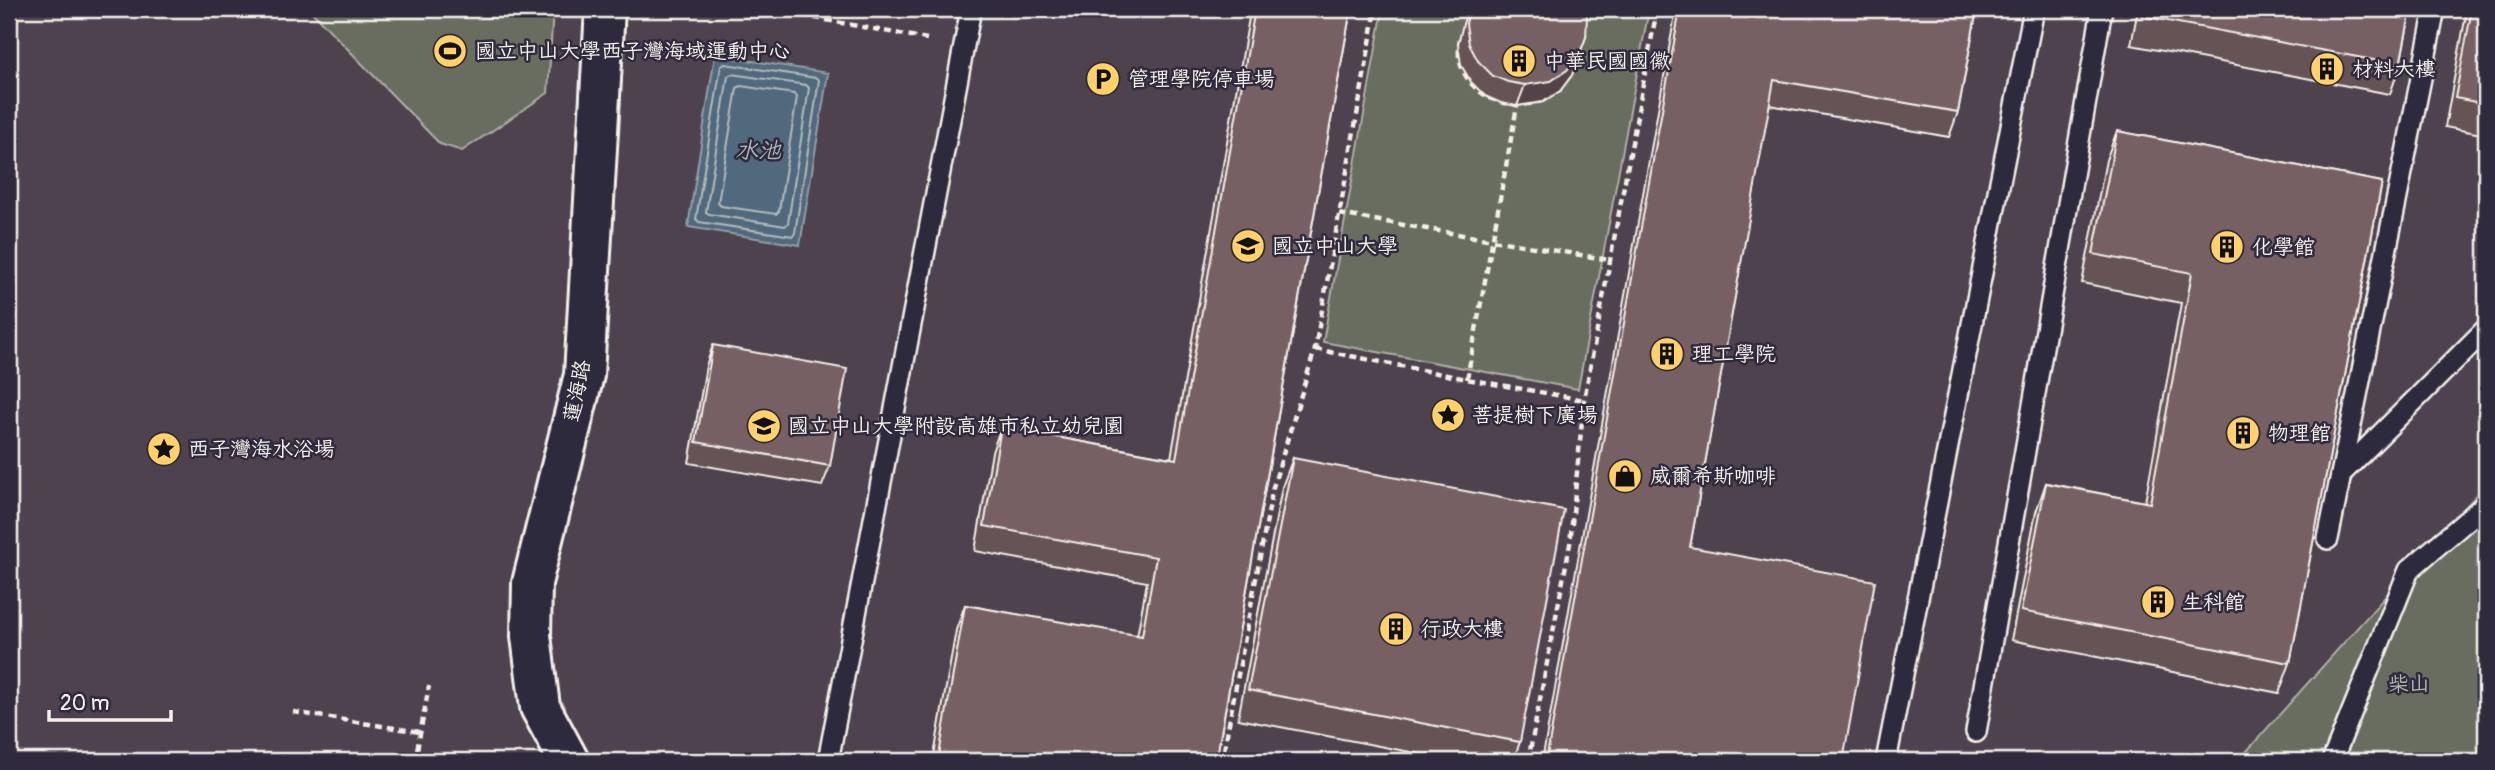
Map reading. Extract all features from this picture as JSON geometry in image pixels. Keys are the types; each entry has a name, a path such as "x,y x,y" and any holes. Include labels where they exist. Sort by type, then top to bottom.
{"street":[{"name":"蓮海路","path":"569,761 541,707 531,636 532,583 584,375 605,9"}],"lane":[{"path":"828,761 971,9"},
{"path":"1886,761 2034,9"},
{"path":"1976,732 2102,9"},
{"path":"2328,539 2435,9"},
{"path":"2341,474 2486,329"},
{"path":"2332,761 2409,570 2486,504"}],"path":[{"path":"767,9 928,39"},
{"path":"1222,761 1273,487 1315,348 1376,9"},
{"path":"1528,761 1570,544 1584,400 1657,9"},
{"path":"1460,34 1458,44 1461,65 1471,82 1485,96 1517,106 1543,102 1560,91 1566,83"},
{"path":"1467,379 1517,106"},
{"path":"1339,214 1610,260"},
{"path":"1315,348 1584,400"},
{"path":"415,761 429,686"},
{"path":"293,712 420,732"}],"shaded area":[{"name":"國立中山大學","path":"9,9 2486,9 2486,484 2238,761 9,761"}],"green space":[{"name":"國立中山大學西子灣海域運動中心","path":"309,9 553,9 548,93 462,151 440,144"},
{"path":"1383,9 1649,9 1578,389 1323,342"},
{"name":"柴山","path":"2486,484 2486,761 2238,761"}],"water":[{"name":"水池","path":"715,55 828,73 800,245 688,227"}],"building":[{"path":"1255,9 1351,9 1216,761 938,761 965,605 1142,636 1156,557 984,526 1001,427 1176,459"},
{"name":"中華民國國徽","path":"1469,9 1584,9 1587,17 1586,37 1579,55 1567,70 1551,81 1525,85 1508,82 1493,76 1478,61 1469,44 1466,24"},
{"name":"理工學院","path":"1680,9 1977,9 1958,112 1774,80 1690,547 1875,581 1843,761 1546,761"},
{"path":"2143,9 2411,9 2400,65 2141,16"},
{"path":"2472,9 2486,9 2486,104 2455,98"},
{"path":"2117,131 2382,182 2290,663 2021,611 2046,483 2150,503 2192,273 2093,254"},
{"name":"國立中山大學附設高雄市私立幼兒園","path":"713,345 847,369 830,466 696,442"},
{"name":"行政大樓","path":"1293,458 1564,510 1520,742 1248,690"}],"place":[{"name":"國立中山大學西子灣海域運動中心","path":"450,51"},
{"name":"中華民國國徽","path":"1519,61"},
{"name":"材料大樓","path":"2327,69"},
{"name":"管理學院停車場","path":"1103,79"},
{"name":"國立中山大學","path":"1248,246"},
{"name":"化學館","path":"2227,247"},
{"name":"理工學院","path":"1667,354"},
{"name":"菩提樹下廣場","path":"1448,415"},
{"name":"國立中山大學附設高雄市私立幼兒園","path":"764,426"},
{"name":"物理館","path":"2243,433"},
{"name":"西子灣海水浴場","path":"164,449"},
{"name":"威爾希斯咖啡","path":"1625,476"},
{"name":"生科館","path":"2158,602"},
{"name":"行政大樓","path":"1396,629"}]}
